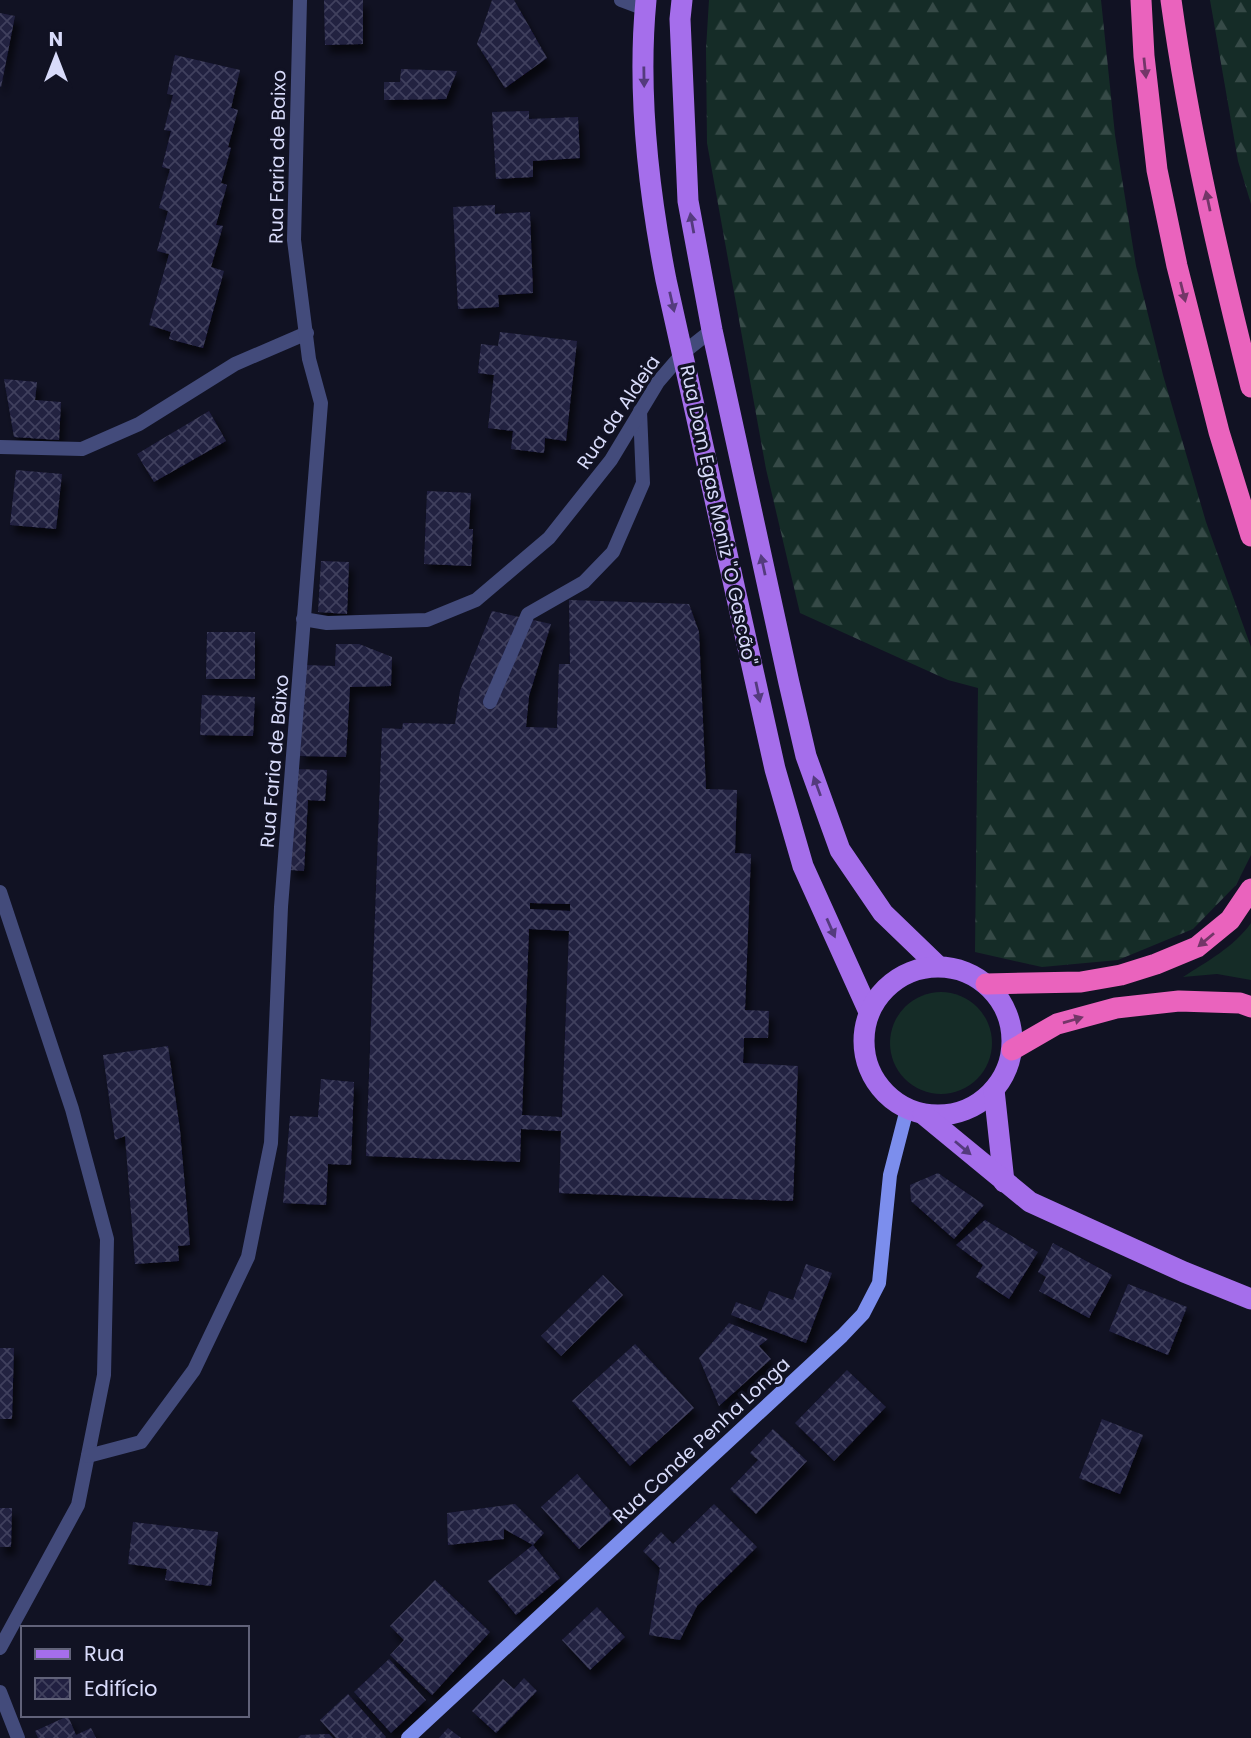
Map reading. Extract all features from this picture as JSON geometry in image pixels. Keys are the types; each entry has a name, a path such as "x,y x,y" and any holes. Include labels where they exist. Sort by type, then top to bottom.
{"highway":[{"path":"1142,0 1144,56 1157,170 1177,266 1219,432 1251,536"},
{"path":"1171,0 1181,71 1220,260 1251,387"},
{"path":"986,984 1081,982 1121,975 1156,964 1197,947 1230,920 1251,889"},
{"path":"1012,1050 1057,1024 1116,1008 1179,1001 1241,1003 1251,1007"}],"main road":[{"name":"Rua Dom Egas Moniz \"O Gascão\"","path":"682,0 680,19 688,201 712,330 806,756 840,850 883,913 938,966"},
{"name":"Rua Dom Egas Moniz \"O Gascão\"","path":"646,4 643,72 645,127 655,220 683,354 775,769 803,866 869,1012"},
{"path":"915,1111 943,1115 962,1111 979,1103 994,1090 1006,1071 1012,1050 1012,1026 1002,1003 986,984 972,974 956,968 938,966 916,969 896,979 880,993 869,1012 863,1050 868,1068 884,1091 915,1111 1030,1202 1251,1300"},
{"path":"994,1090 1004,1182"}],"street":[{"name":"Rua Faria de Baixo","path":"88,1455 141,1442 194,1370 248,1257 271,1143 281,907 321,403 309,359 294,240 300,0"},
{"path":"621,0 646,4"},
{"name":"Rua da Aldeia","path":"303,619 327,622 428,620 476,600 549,538 611,460 658,382 683,354 712,330"},
{"path":"0,447 82,449 139,424 235,364 307,333"},
{"path":"491,702 528,614 584,582 612,552 643,483 640,411"},
{"path":"0,892 72,1109 107,1239 104,1375 78,1505 0,1647"},
{"name":"Rua Conde Penha Longa","path":"408,1738 863,1314 879,1283 890,1175 915,1111"},
{"path":"0,1692 18,1738"}],"green space":[{"path":"709,0 1101,0 1115,135 1136,266 1163,375 1206,522 1251,647 1251,855 1236,885 1193,929 1118,960 1042,967 975,952 978,688 948,680 800,613 766,469 707,143 706,49"},
{"path":"1210,0 1251,0 1251,204 1238,161"},
{"path":"1251,923 1251,980 1217,974 1183,977 1228,947"},
{"path":"941,992 961,996 977,1007 988,1023 992,1043 988,1063 977,1079 961,1090 941,1094 921,1090 905,1079 894,1063 890,1043 894,1023 905,1007 921,996"}],"building":[{"path":"324,0 363,0 363,44 325,45"},
{"path":"492,0 514,0 547,58 505,88 477,44"},
{"path":"0,13 15,16 1,87 0,87"},
{"path":"175,55 240,70 231,108 238,110 221,183 227,185 216,225 223,226 211,267 224,271 203,348 169,339 171,332 149,325 169,254 157,251 168,211 159,208 170,169 162,167 171,131 164,130 173,95 167,94"},
{"path":"401,69 457,71 446,99 384,100 384,82 400,82"},
{"path":"529,111 529,119 578,117 580,158 533,161 533,177 496,179 492,112"},
{"path":"495,205 495,214 530,212 533,293 498,295 499,307 458,309 453,207"},
{"path":"500,332 577,341 566,441 545,438 544,453 511,449 513,431 488,428 494,375 478,373 481,344 498,346"},
{"path":"4,379 37,382 35,400 61,402 59,440 14,437"},
{"path":"209,411 226,441 154,482 137,454"},
{"path":"16,470 62,474 56,529 10,525"},
{"path":"427,491 471,493 471,566 424,564"},
{"path":"321,561 349,562 347,614 318,612"},
{"path":"569,600 689,604 699,632 706,789 737,790 735,853 751,854 745,1010 769,1011 768,1038 744,1038 743,1063 798,1066 793,1201 559,1193 561,1131 521,1129 520,1162 366,1156 382,728 402,729 403,723 455,724 460,691 492,611 551,624 529,696 526,727 557,728 559,664 570,664","holes":["530,903 570,904 570,911 530,909","529,929 569,931 562,1117 522,1115"]},
{"path":"207,632 255,632 255,679 206,679"},
{"path":"336,644 359,644 392,657 391,686 350,687 346,757 300,756 305,665 335,666"},
{"path":"202,695 255,697 253,736 200,735"},
{"path":"295,769 327,770 325,801 308,800 304,871 290,870"},
{"path":"168,1046 180,1130 190,1245 178,1246 179,1261 135,1264 125,1136 115,1140 103,1055"},
{"path":"321,1079 354,1082 351,1165 328,1164 326,1205 283,1203 290,1116 318,1117"},
{"path":"938,1173 984,1205 954,1239 911,1201 910,1185"},
{"path":"985,1220 1038,1252 1009,1299 976,1277 983,1265 956,1245"},
{"path":"1053,1243 1112,1275 1089,1318 1039,1291 1046,1277 1038,1272"},
{"path":"806,1264 832,1273 806,1343 731,1315 736,1302 761,1311 769,1291 793,1300"},
{"path":"603,1275 623,1295 561,1356 541,1336"},
{"path":"1128,1284 1187,1307 1168,1355 1109,1331"},
{"path":"729,1323 768,1339 759,1346 771,1359 719,1406 699,1358"},
{"path":"635,1344 694,1408 630,1466 572,1401"},
{"path":"0,1348 14,1348 12,1419 0,1419"},
{"path":"847,1370 886,1407 834,1461 795,1423"},
{"path":"1102,1419 1143,1435 1120,1494 1079,1478"},
{"path":"773,1429 807,1461 756,1514 730,1489 758,1460 750,1453"},
{"path":"577,1474 615,1516 579,1549 541,1507"},
{"path":"515,1504 544,1533 533,1545 504,1529 504,1539 448,1545 447,1513"},
{"path":"714,1504 757,1547 697,1606 680,1640 649,1635 660,1568 643,1551 661,1532 673,1544"},
{"path":"0,1508 12,1508 11,1547 0,1547"},
{"path":"133,1522 218,1532 211,1586 165,1580 167,1569 128,1564"},
{"path":"533,1545 560,1578 516,1615 488,1581"},
{"path":"435,1580 490,1632 432,1695 390,1655 404,1640 390,1626"},
{"path":"597,1607 625,1637 590,1670 562,1640"},
{"path":"389,1659 426,1700 391,1733 354,1692"},
{"path":"524,1678 537,1691 496,1733 472,1711 503,1679 514,1689"},
{"path":"348,1694 385,1738 336,1738 320,1720"},
{"path":"68,1717 76,1735 91,1728 96,1738 38,1738 35,1731"},
{"path":"448,1728 461,1738 439,1738"},
{"path":"329,1734 333,1738 298,1738 301,1735"}]}
